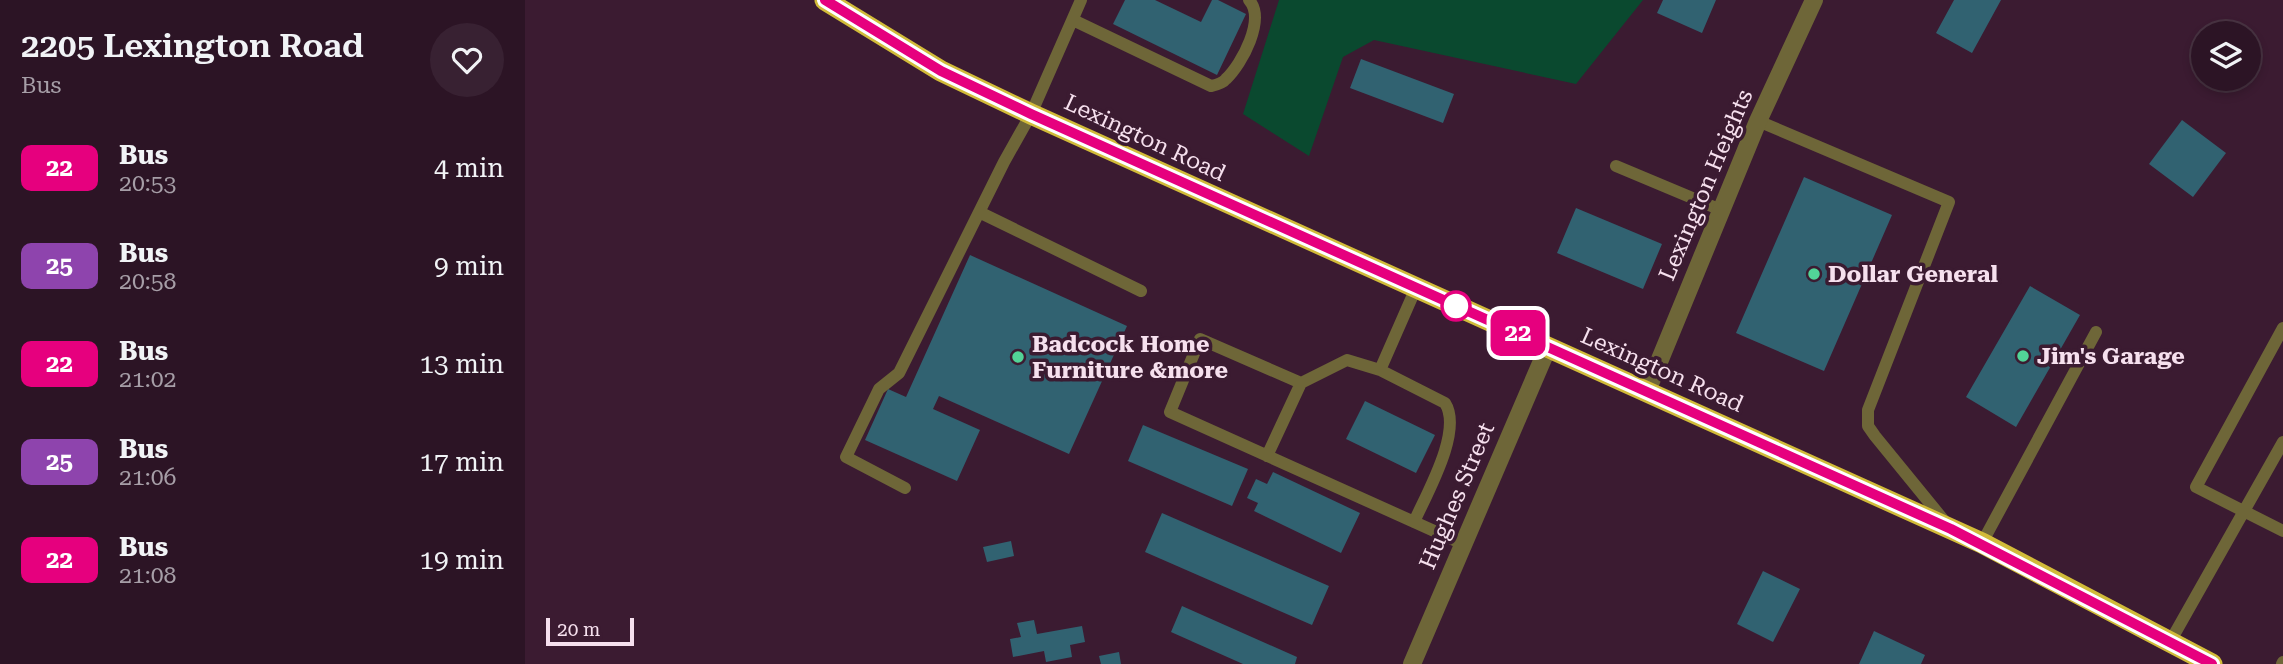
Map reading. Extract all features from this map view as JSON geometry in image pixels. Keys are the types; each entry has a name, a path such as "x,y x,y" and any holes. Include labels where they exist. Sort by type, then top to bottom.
{"highway":[{"name":"Lexington Road","path":"825,0 941,71 1982,543 2213,664"}],"street":[{"name":"Lexington Heights","path":"1647,391 1758,121 1814,0"},
{"name":"Hughes Street","path":"1412,664 1548,347"}],"lane":[{"path":"905,488 846,457 879,388 898,373 981,213 1031,114 1081,0"},
{"path":"1073,20 1211,86 1225,80 1249,43 1256,21 1252,2 1249,0"},
{"path":"1758,121 1949,202 1868,410 1868,426 1951,529"},
{"path":"1616,166 1721,210"},
{"path":"981,213 1141,291"},
{"path":"1380,370 1416,288"},
{"path":"2283,328 2196,486 2283,531"},
{"path":"1982,543 2096,332"},
{"path":"1301,383 1200,339 1170,412 1463,544"},
{"path":"1267,456 1301,383 1347,360 1380,370 1445,403 1450,410 1451,421 1443,459 1414,522"},
{"path":"2170,642 2281,449"}],"green space":[{"path":"1279,0 1643,0 1576,84 1374,40 1343,57 1309,156 1243,114"}],"building":[{"path":"1125,0 1155,0 1201,22 1212,0 1218,0 1246,14 1217,75 1113,24"},
{"path":"1663,0 1716,0 1702,33 1657,13"},
{"path":"1954,0 2001,0 1972,53 1936,33"},
{"path":"1361,59 1454,94 1443,123 1350,88"},
{"path":"2182,120 2226,153 2193,197 2149,164"},
{"name":"Dollar General","path":"1804,177 1892,215 1824,371 1736,333"},
{"path":"1576,208 1662,244 1643,289 1557,253"},
{"name":"Badcock Home Furniture &more","path":"970,255 1127,326 1069,454 939,396 933,409 980,430 957,481 865,440 888,389 906,397"},
{"name":"Jim's Garage","path":"2030,286 2080,315 2016,427 1966,397"},
{"path":"1365,401 1435,435 1416,473 1346,439"},
{"path":"1143,425 1248,469 1232,506 1128,461"},
{"path":"1273,472 1360,513 1341,553 1254,511 1258,503 1247,498 1256,479 1267,484"},
{"path":"1162,513 1329,586 1312,625 1145,552"},
{"path":"1011,541 1014,556 987,562 983,547"},
{"path":"1763,571 1800,589 1773,642 1737,624"},
{"path":"1182,606 1297,657 1295,664 1243,664 1171,632"},
{"path":"1034,620 1037,634 1082,626 1085,642 1070,645 1072,657 1046,662 1044,651 1013,657 1010,639 1021,637 1017,623"},
{"path":"1874,631 1925,655 1921,664 1859,664"},
{"path":"1119,652 1121,664 1101,664 1099,656"}],"bus line":[{"name":"22","path":"825,0 941,71 1213,198 1982,543 2212,664"}],"place":[{"name":"Dollar General","path":"1814,274"},
{"name":"Jim's Garage","path":"2023,356"},
{"name":"Badcock Home Furniture &more","path":"1018,357"}]}
